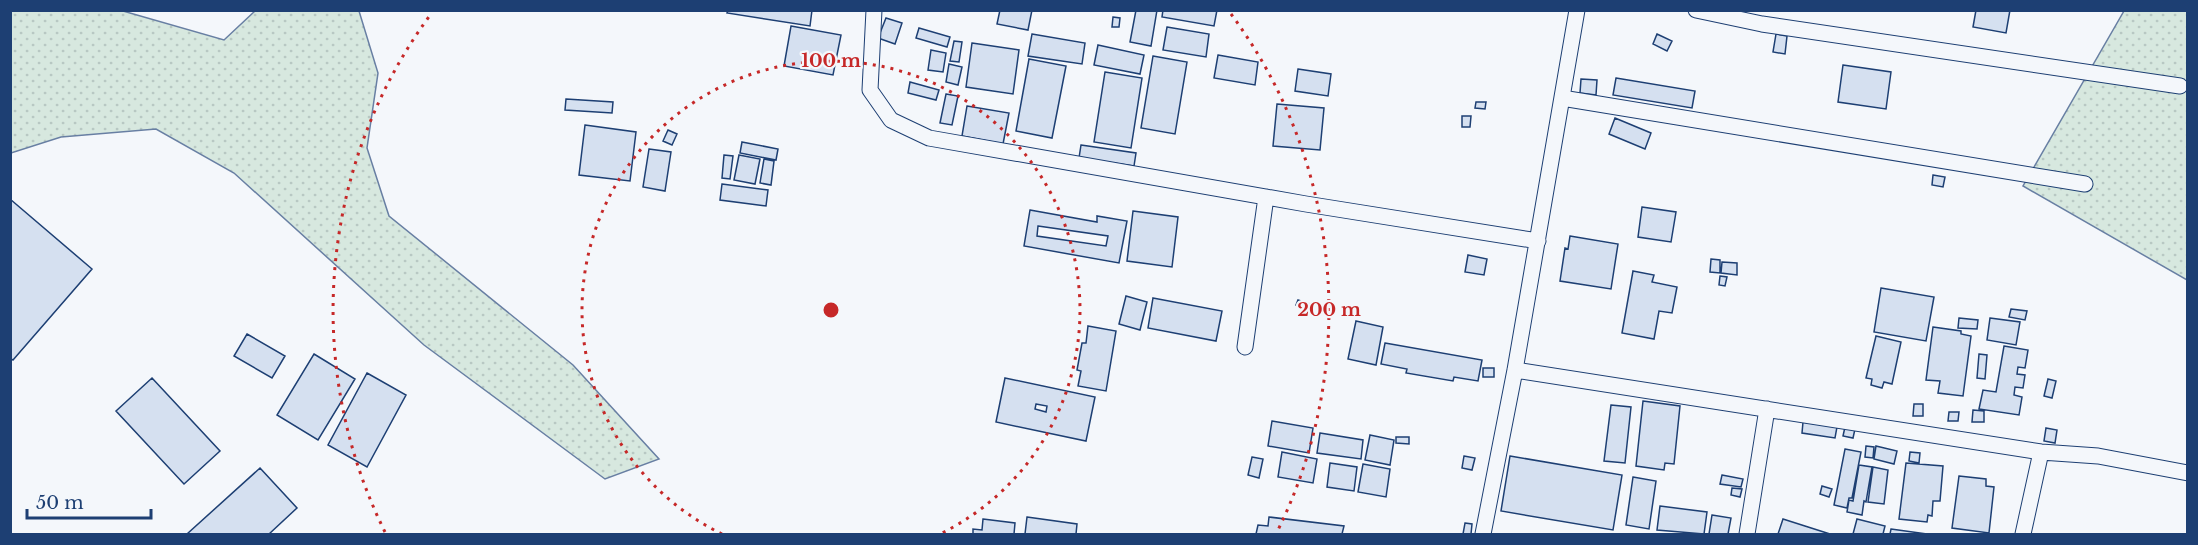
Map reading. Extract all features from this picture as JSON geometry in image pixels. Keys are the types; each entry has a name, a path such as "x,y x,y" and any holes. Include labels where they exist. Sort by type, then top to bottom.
{"street":[{"path":"874,10 870,90 891,120 928,138 1538,242"},
{"path":"1484,534 1538,242 1577,10"},
{"path":"1696,10 1762,24 2180,86"},
{"path":"1562,98 2085,184"},
{"path":"1245,347 1266,197"},
{"path":"1515,370 2041,452 2098,456 2187,473"},
{"path":"1747,534 1767,409"},
{"path":"2023,534 2041,452"}],"shaded area":[{"path":"11,10 123,11 224,40 255,11 359,11 378,73 367,148 389,216 573,365 659,459 605,479 424,345 234,173 156,129 61,137 11,153"},
{"path":"2124,11 2187,11 2187,280 2023,186"}],"building":[{"path":"728,10 812,10 810,26 727,13"},
{"path":"1000,10 1032,10 1028,30 997,24"},
{"path":"1136,10 1157,10 1151,46 1130,42"},
{"path":"1163,10 1217,10 1214,26 1162,17"},
{"path":"1976,10 2010,10 2006,33 1973,27"},
{"path":"1113,17 1120,18 1119,27 1112,27"},
{"path":"886,18 902,23 895,44 878,38"},
{"path":"791,26 841,35 833,75 784,66"},
{"path":"1167,27 1209,34 1206,57 1163,50"},
{"path":"919,28 950,37 947,47 916,38"},
{"path":"1032,34 1085,43 1082,64 1028,56"},
{"path":"1657,34 1672,41 1667,51 1653,44"},
{"path":"1776,34 1787,36 1785,54 1773,52"},
{"path":"954,41 962,42 959,62 950,61"},
{"path":"972,43 1019,50 1013,94 966,87"},
{"path":"1098,45 1144,55 1140,74 1094,65"},
{"path":"931,50 946,53 943,72 928,70"},
{"path":"1218,55 1258,62 1255,85 1214,78"},
{"path":"1153,56 1187,62 1175,134 1141,128"},
{"path":"1029,59 1066,66 1052,138 1016,131"},
{"path":"949,64 962,67 958,85 946,82"},
{"path":"1843,65 1891,72 1886,109 1838,102"},
{"path":"1298,69 1331,74 1328,96 1295,91"},
{"path":"1105,72 1142,78 1131,148 1094,142"},
{"path":"1616,78 1695,91 1692,108 1613,95"},
{"path":"1581,79 1597,80 1596,95 1580,93"},
{"path":"910,82 939,90 936,100 908,93"},
{"path":"946,94 958,96 952,125 940,123"},
{"path":"566,99 613,102 612,113 565,110"},
{"path":"1476,102 1486,102 1485,109 1475,108"},
{"path":"1277,104 1324,108 1320,150 1273,146"},
{"path":"967,106 1009,113 1003,144 962,136"},
{"path":"1462,116 1471,116 1470,127 1462,127"},
{"path":"1615,118 1651,133 1645,149 1609,134"},
{"path":"585,125 636,132 630,181 579,175"},
{"path":"668,130 677,134 672,145 663,141"},
{"path":"742,142 778,149 776,160 740,153"},
{"path":"1081,145 1136,153 1134,166 1079,158"},
{"path":"649,149 671,152 665,191 643,187"},
{"path":"724,155 733,156 730,179 722,178"},
{"path":"739,155 760,159 755,184 734,180"},
{"path":"764,159 774,161 771,185 760,183"},
{"path":"1933,175 1945,177 1943,187 1932,185"},
{"path":"722,184 768,190 766,206 720,200"},
{"path":"10,199 92,269 13,360 10,358"},
{"path":"1642,207 1676,212 1671,242 1638,237"},
{"path":"1030,210 1097,222 1097,216 1127,221 1119,263 1024,246","holes":["1038,226 1108,236 1106,246 1037,236"]},
{"path":"1133,211 1178,217 1172,267 1127,261"},
{"path":"1570,236 1618,244 1611,289 1560,281 1565,248 1568,249"},
{"path":"1468,255 1487,259 1484,275 1465,272"},
{"path":"1711,259 1720,260 1720,273 1710,272"},
{"path":"1722,262 1737,263 1737,275 1721,273"},
{"path":"1633,271 1654,275 1652,282 1677,287 1672,313 1659,311 1654,339 1622,333"},
{"path":"1720,276 1727,277 1725,286 1719,285"},
{"path":"1881,288 1934,297 1926,341 1874,332"},
{"path":"1126,296 1147,302 1140,330 1119,324"},
{"path":"1153,298 1222,311 1216,341 1148,328"},
{"path":"1298,300 1313,305 1311,310 1296,305"},
{"path":"2011,309 2027,311 2025,320 2009,317"},
{"path":"1959,318 1978,320 1977,329 1958,328"},
{"path":"1990,318 2020,322 2016,345 1987,340"},
{"path":"1356,321 1383,327 1376,365 1348,359"},
{"path":"1088,326 1116,331 1106,391 1078,386 1081,371 1077,370 1082,343 1086,343"},
{"path":"1933,327 1961,331 1961,334 1971,336 1963,396 1938,393 1940,381 1926,380"},
{"path":"247,334 285,356 272,378 234,356"},
{"path":"1876,336 1901,342 1892,384 1884,382 1882,388 1871,385 1872,379 1866,378"},
{"path":"1385,343 1482,360 1478,381 1454,377 1453,381 1406,373 1407,369 1381,364"},
{"path":"2004,346 2028,350 2025,368 2018,367 2017,374 2025,375 2023,388 2015,387 2014,395 2022,397 2019,415 1979,409 1983,390 1996,392"},
{"path":"314,354 355,379 318,440 277,415"},
{"path":"1979,354 1987,355 1985,379 1977,378"},
{"path":"1483,368 1494,368 1494,377 1483,377"},
{"path":"367,373 406,395 367,467 328,445"},
{"path":"152,378 220,451 184,484 116,411"},
{"path":"1005,378 1095,397 1086,441 996,422","holes":["1036,404 1047,406 1046,412 1035,409"]},
{"path":"2048,379 2056,381 2052,398 2044,396"},
{"path":"1643,401 1680,406 1674,464 1665,463 1664,470 1636,466"},
{"path":"1914,404 1923,404 1923,416 1913,416"},
{"path":"1611,405 1631,407 1625,463 1604,461"},
{"path":"1973,410 1984,411 1984,422 1972,422"},
{"path":"1949,412 1959,412 1958,421 1948,421"},
{"path":"1272,421 1313,428 1309,453 1268,446"},
{"path":"1803,422 1837,427 1835,438 1802,433"},
{"path":"1845,427 1855,429 1853,438 1843,436"},
{"path":"2046,428 2057,430 2055,443 2044,441"},
{"path":"1320,433 1363,440 1361,459 1317,453"},
{"path":"1370,435 1394,440 1390,465 1365,460"},
{"path":"1396,437 1409,437 1409,444 1396,443"},
{"path":"1866,446 1874,447 1873,458 1865,457"},
{"path":"1876,446 1897,451 1894,464 1874,459"},
{"path":"1845,449 1861,452 1852,498 1849,498 1847,508 1834,505"},
{"path":"1282,452 1317,459 1313,483 1278,477"},
{"path":"1910,452 1920,453 1919,463 1909,461"},
{"path":"1464,456 1475,458 1472,470 1462,468"},
{"path":"1510,456 1622,475 1613,530 1501,511"},
{"path":"1252,457 1263,459 1259,478 1248,475"},
{"path":"1330,463 1357,467 1354,491 1327,487"},
{"path":"1906,463 1943,466 1940,501 1933,501 1932,516 1928,515 1927,522 1899,519"},
{"path":"1363,464 1390,469 1386,497 1358,492"},
{"path":"1859,465 1872,467 1862,515 1847,512 1849,500 1853,501"},
{"path":"1873,467 1888,470 1884,504 1868,502"},
{"path":"260,468 297,508 269,534 187,534"},
{"path":"1722,475 1743,479 1741,487 1720,484"},
{"path":"1959,476 1986,479 1986,486 1994,487 1989,533 1952,528"},
{"path":"1633,477 1656,481 1649,529 1626,525"},
{"path":"1822,486 1832,489 1829,497 1820,494"},
{"path":"1732,488 1742,489 1740,497 1731,495"},
{"path":"1660,506 1707,512 1704,534 1657,530"},
{"path":"1712,515 1731,518 1728,534 1709,534"},
{"path":"1027,517 1077,524 1076,534 1025,534"},
{"path":"1269,517 1344,526 1342,534 1256,534 1258,525 1268,526"},
{"path":"983,519 1015,523 1014,534 973,534 973,529 982,530"},
{"path":"1783,519 1830,534 1778,534"},
{"path":"1857,519 1885,526 1883,534 1853,534"},
{"path":"1465,523 1472,524 1471,534 1463,534"},
{"path":"1891,529 1927,534 1890,534"}]}
